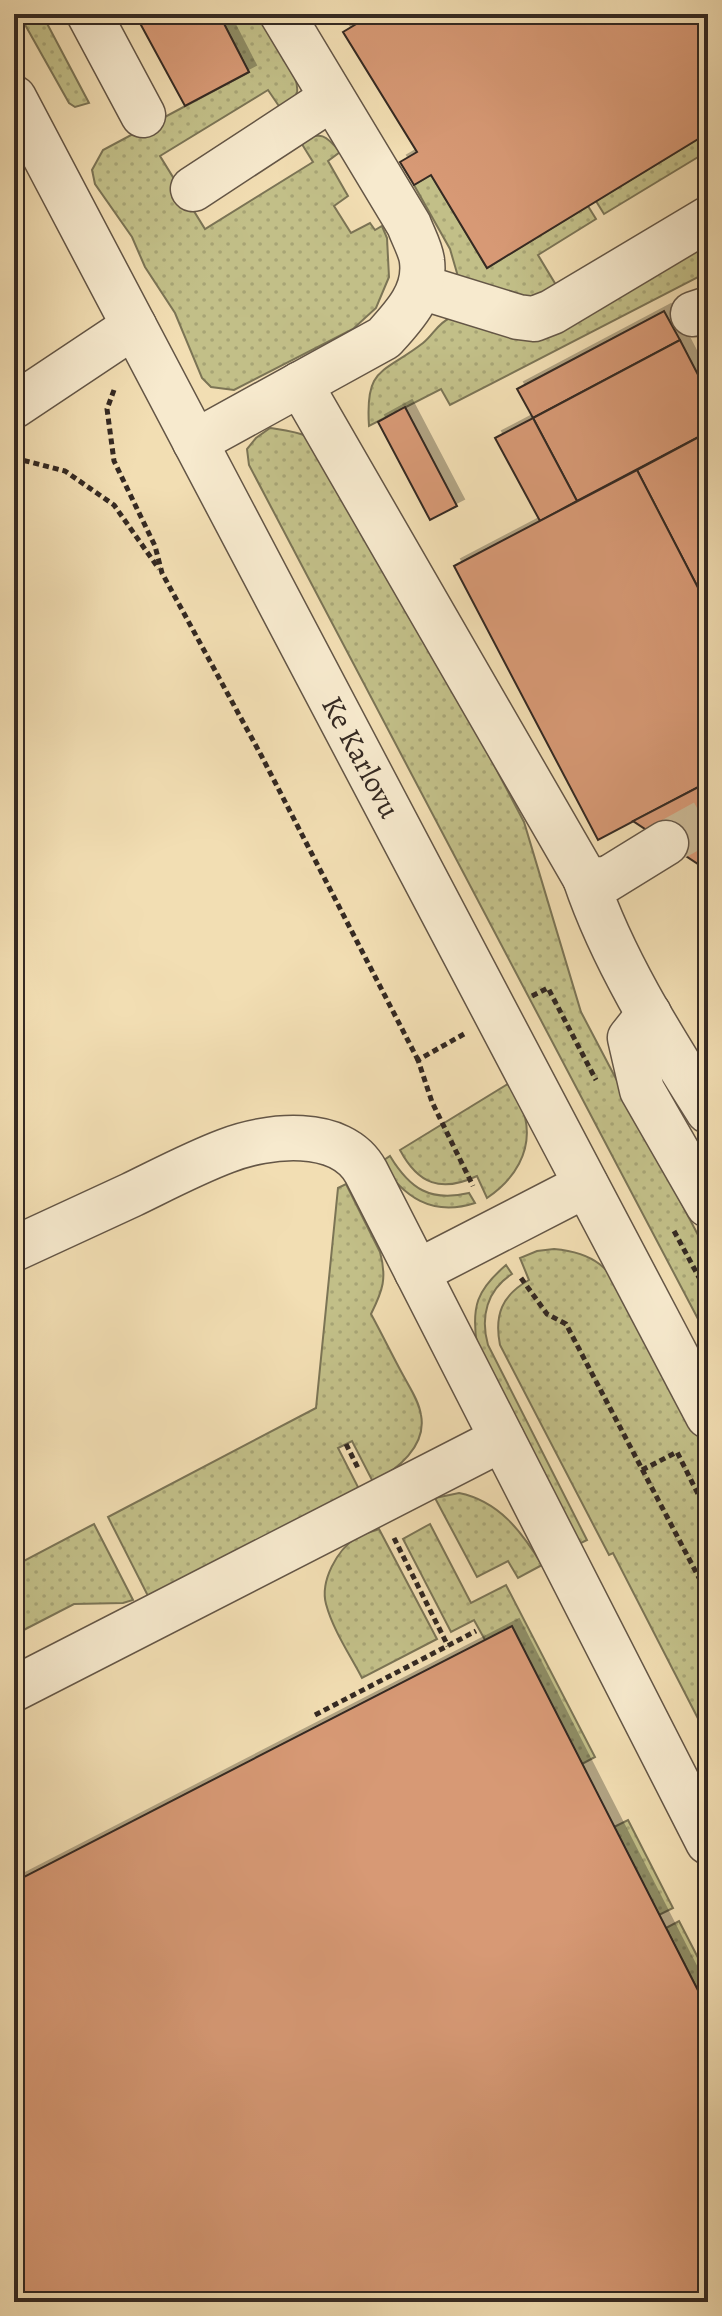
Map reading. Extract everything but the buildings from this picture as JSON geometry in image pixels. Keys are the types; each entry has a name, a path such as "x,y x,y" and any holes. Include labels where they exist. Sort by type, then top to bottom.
{"street":[{"path":"89,14 143,115"},
{"path":"195,442 384,338 406,314 421,287 422,260 409,225 282,14"},
{"name":"Ke Karlovu","path":"14,98 708,1416"},
{"path":"193,189 332,98"},
{"path":"421,287 518,317 534,319 552,312 708,219"},
{"path":"14,406 134,326"},
{"path":"300,384 595,879 708,1052"},
{"path":"595,879 666,843"},
{"path":"595,879 597,913 649,1014 708,1111"},
{"path":"649,1014 630,1038 642,1090 708,1205"},
{"path":"14,1249 228,1150 275,1139 311,1139 334,1144 353,1154 362,1165 708,1842"},
{"path":"417,1272 586,1185"},
{"path":"14,1689 502,1439"}],"path":[{"path":"117,379 107,409 114,461 155,546 162,573"},
{"path":"14,458 65,471 114,505 162,573 261,755 418,1060"},
{"path":"521,1278 547,1314 566,1324 708,1595"},
{"path":"642,1470 677,1452 708,1514"},
{"path":"396,1542 448,1646"},
{"path":"315,1715 476,1631"}],"shaded area":[{"path":"19,14 42,14 89,103 75,107 69,103"},
{"path":"219,14 257,14 289,63 297,92 283,112 268,90 160,156 205,229 313,162 300,141 323,136 340,152 328,161 348,196 334,206 351,233 370,223 375,230 382,226 387,238 389,277 376,308 353,329 234,390 211,387 202,378 175,313 145,267 132,237 95,184 92,170 103,150 249,72"},
{"path":"708,133 708,151 604,214 596,201"},
{"path":"431,175 487,268 588,206 596,219 538,255 559,290 540,301 459,280 450,249 414,185"},
{"path":"708,239 708,272 450,405 441,389 369,426 370,392 374,382 387,367 423,343 446,320 450,318 519,335"},
{"path":"270,428 305,436 333,459 524,822 581,1012 708,1254 708,1338 249,465 247,449"},
{"path":"511,1082 525,1117 526,1141 519,1164 497,1191 487,1198 477,1176 452,1184 432,1182 423,1178 407,1162 400,1150"},
{"path":"390,1156 405,1177 422,1190 443,1196 469,1193 475,1203 445,1207 420,1201 399,1185 381,1162"},
{"path":"346,1184 380,1252 383,1284 371,1314 418,1405 422,1426 415,1447 400,1464 373,1482 352,1441 338,1448 359,1489 148,1596 108,1517 316,1408 338,1188"},
{"path":"554,1249 592,1259 616,1281 632,1304 708,1448 708,1738 613,1553 609,1555 500,1345 498,1324 502,1307 512,1292 529,1280 520,1258 537,1251"},
{"path":"506,1265 512,1274 491,1296 485,1314 488,1345 587,1540 577,1545 477,1345 475,1320 478,1300 488,1283"},
{"path":"459,1493 498,1511 526,1541 542,1565 518,1578 508,1561 477,1577 435,1498"},
{"path":"94,1524 133,1600 74,1604 14,1635 14,1566"},
{"path":"430,1524 471,1603 506,1585 595,1757 582,1764 485,1640 474,1620 451,1632 403,1539"},
{"path":"379,1529 437,1639 362,1678 329,1614 325,1586 342,1550 359,1536"},
{"path":"628,1820 673,1908 659,1915 614,1827"},
{"path":"679,1921 708,1977 708,2010 666,1928"}],"tunnel":[{"path":"666,843 708,820"}]}
